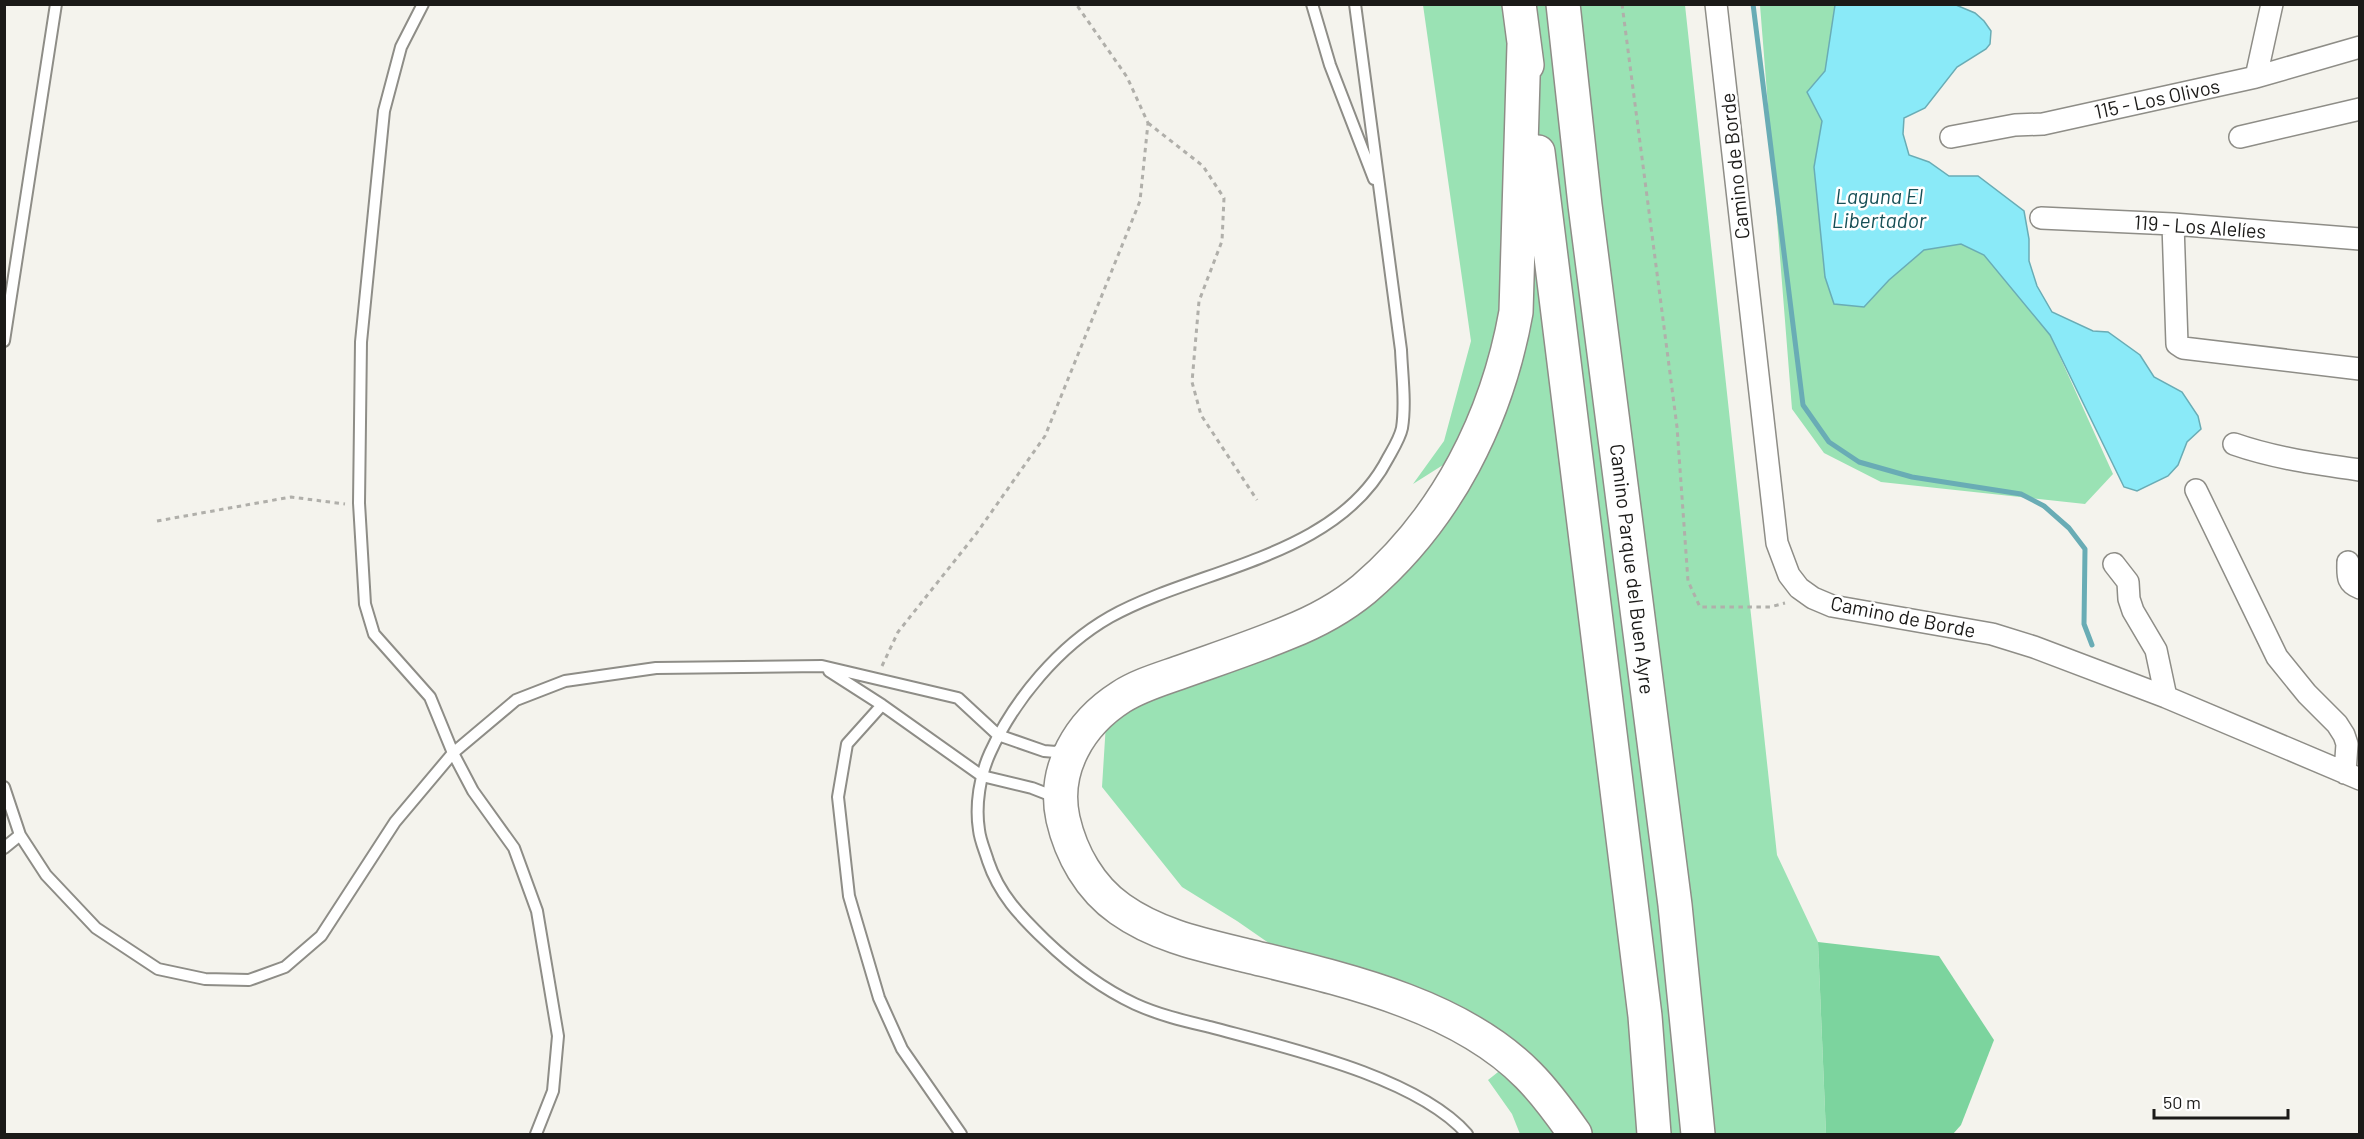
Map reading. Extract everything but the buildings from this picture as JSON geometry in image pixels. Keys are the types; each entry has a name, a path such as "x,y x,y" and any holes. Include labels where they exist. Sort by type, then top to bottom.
{"highway":[{"name":"Camino Parque del Buen Ayre","path":"1519,4 1644,1005 1654,1134"},
{"name":"Camino Parque del Buen Ayre","path":"1563,4 1585,205 1676,904 1698,1134"},
{"path":"1524,45 1516,312 1508,355 1489,413 1448,492 1401,553 1346,603 1329,614 1288,633 1134,690 1119,698 1097,716 1078,741 1064,768 1060,795 1070,842 1087,876 1100,892 1127,914 1178,938 1358,985 1448,1019 1493,1047 1527,1074 1575,1134"}],"street":[{"name":"Camino de Borde","path":"1716,4 1777,543 1788,575 1799,588 1813,598 1848,610 2010,639 2166,697 2353,776"},
{"path":"2256,78 2272,4"},
{"name":"115 - Los Olivos","path":"1951,137 2015,125 2043,124 2256,78 2360,46"},
{"path":"2240,137 2360,109"},
{"name":"119 - Los Alelíes","path":"2041,218 2174,224 2360,239"},
{"path":"2174,224 2177,344 2183,348 2360,369"},
{"path":"2234,444 2257,452 2360,470"},
{"path":"2196,490 2277,657 2307,694 2337,724 2344,735 2353,776"},
{"path":"2348,562 2348,579 2351,585 2360,588"},
{"path":"2114,564 2128,582 2129,599 2133,611 2156,650 2166,697"}],"lane":[{"path":"4,341 56,4"},
{"path":"423,4 401,47 384,111 361,342 359,503 365,604 374,634 430,697 453,753 473,791 514,848 537,911 558,1036 553,1091 536,1134"},
{"path":"1312,4 1330,65 1380,196"},
{"path":"1354,4 1401,350 1404,399 1402,431 1383,469 1358,500 1333,520 1287,546 1248,564 1141,602 1107,619 1074,643 1038,678 998,735 985,763 982,776 979,830 994,879 1014,910 1061,955 1133,1004 1300,1051 1384,1081 1433,1105 1467,1134"},
{"path":"4,787 20,835 46,876 96,928 158,969 205,979 249,980 285,968 321,936 395,822 453,753 516,700 565,681 656,668 822,666 958,698 998,735 1044,751 1056,752 1078,741"},
{"path":"822,666 882,705 982,776 1032,788 1050,795 1062,812"},
{"path":"882,705 847,744 838,797 849,896 879,998 902,1049 961,1134"},
{"path":"4,848 20,835"}],"path":[{"path":"1076,4 1127,77 1148,123 1203,166 1224,198 1222,241 1199,301 1192,382 1201,415 1257,500"},
{"path":"1622,4 1677,427 1688,581 1700,607 1770,607 1787,602 1799,588"},
{"path":"877,679 898,632 976,534 1045,436 1140,201 1148,123"},
{"path":"157,521 291,497 343,504 359,503"}],"green space":[{"path":"1423,5 1685,5 1777,855 1818,942 1826,1134 1520,1134 1512,1114 1488,1080 1512,1061 1309,971 1237,921 1182,887 1102,787 1107,707 1329,614 1473,446 1413,484 1444,441 1471,341"},
{"path":"1760,5 1835,5 1825,71 1807,92 1822,121 1814,167 1825,277 1864,307 1889,280 1924,250 1961,244 1984,255 2050,335 2113,474 2085,504 1881,482 1824,453 1792,409"},
{"path":"1818,942 1939,956 1994,1040 1961,1125 1953,1134 1826,1134"}],"water":[{"name":"Laguna El Libertador","path":"1835,5 1956,5 1975,13 1984,21 1991,31 1990,44 1986,49 1957,67 1925,108 1904,118 1903,134 1909,155 1929,162 1949,176 1978,176 2024,211 2029,239 2029,261 2037,286 2052,312 2093,331 2108,332 2140,355 2154,377 2182,392 2198,416 2201,429 2187,442 2178,465 2168,476 2137,491 2124,487 2050,335 1984,255 1961,244 1924,250 1889,280 1864,307 1834,304 1825,277 1814,167 1822,121 1807,92 1825,71"}],"waterway":[{"path":"1753,4 1803,405 1829,442 1859,462 1912,477 2021,494 2044,506 2069,528 2085,549 2084,624 2092,645"}]}
